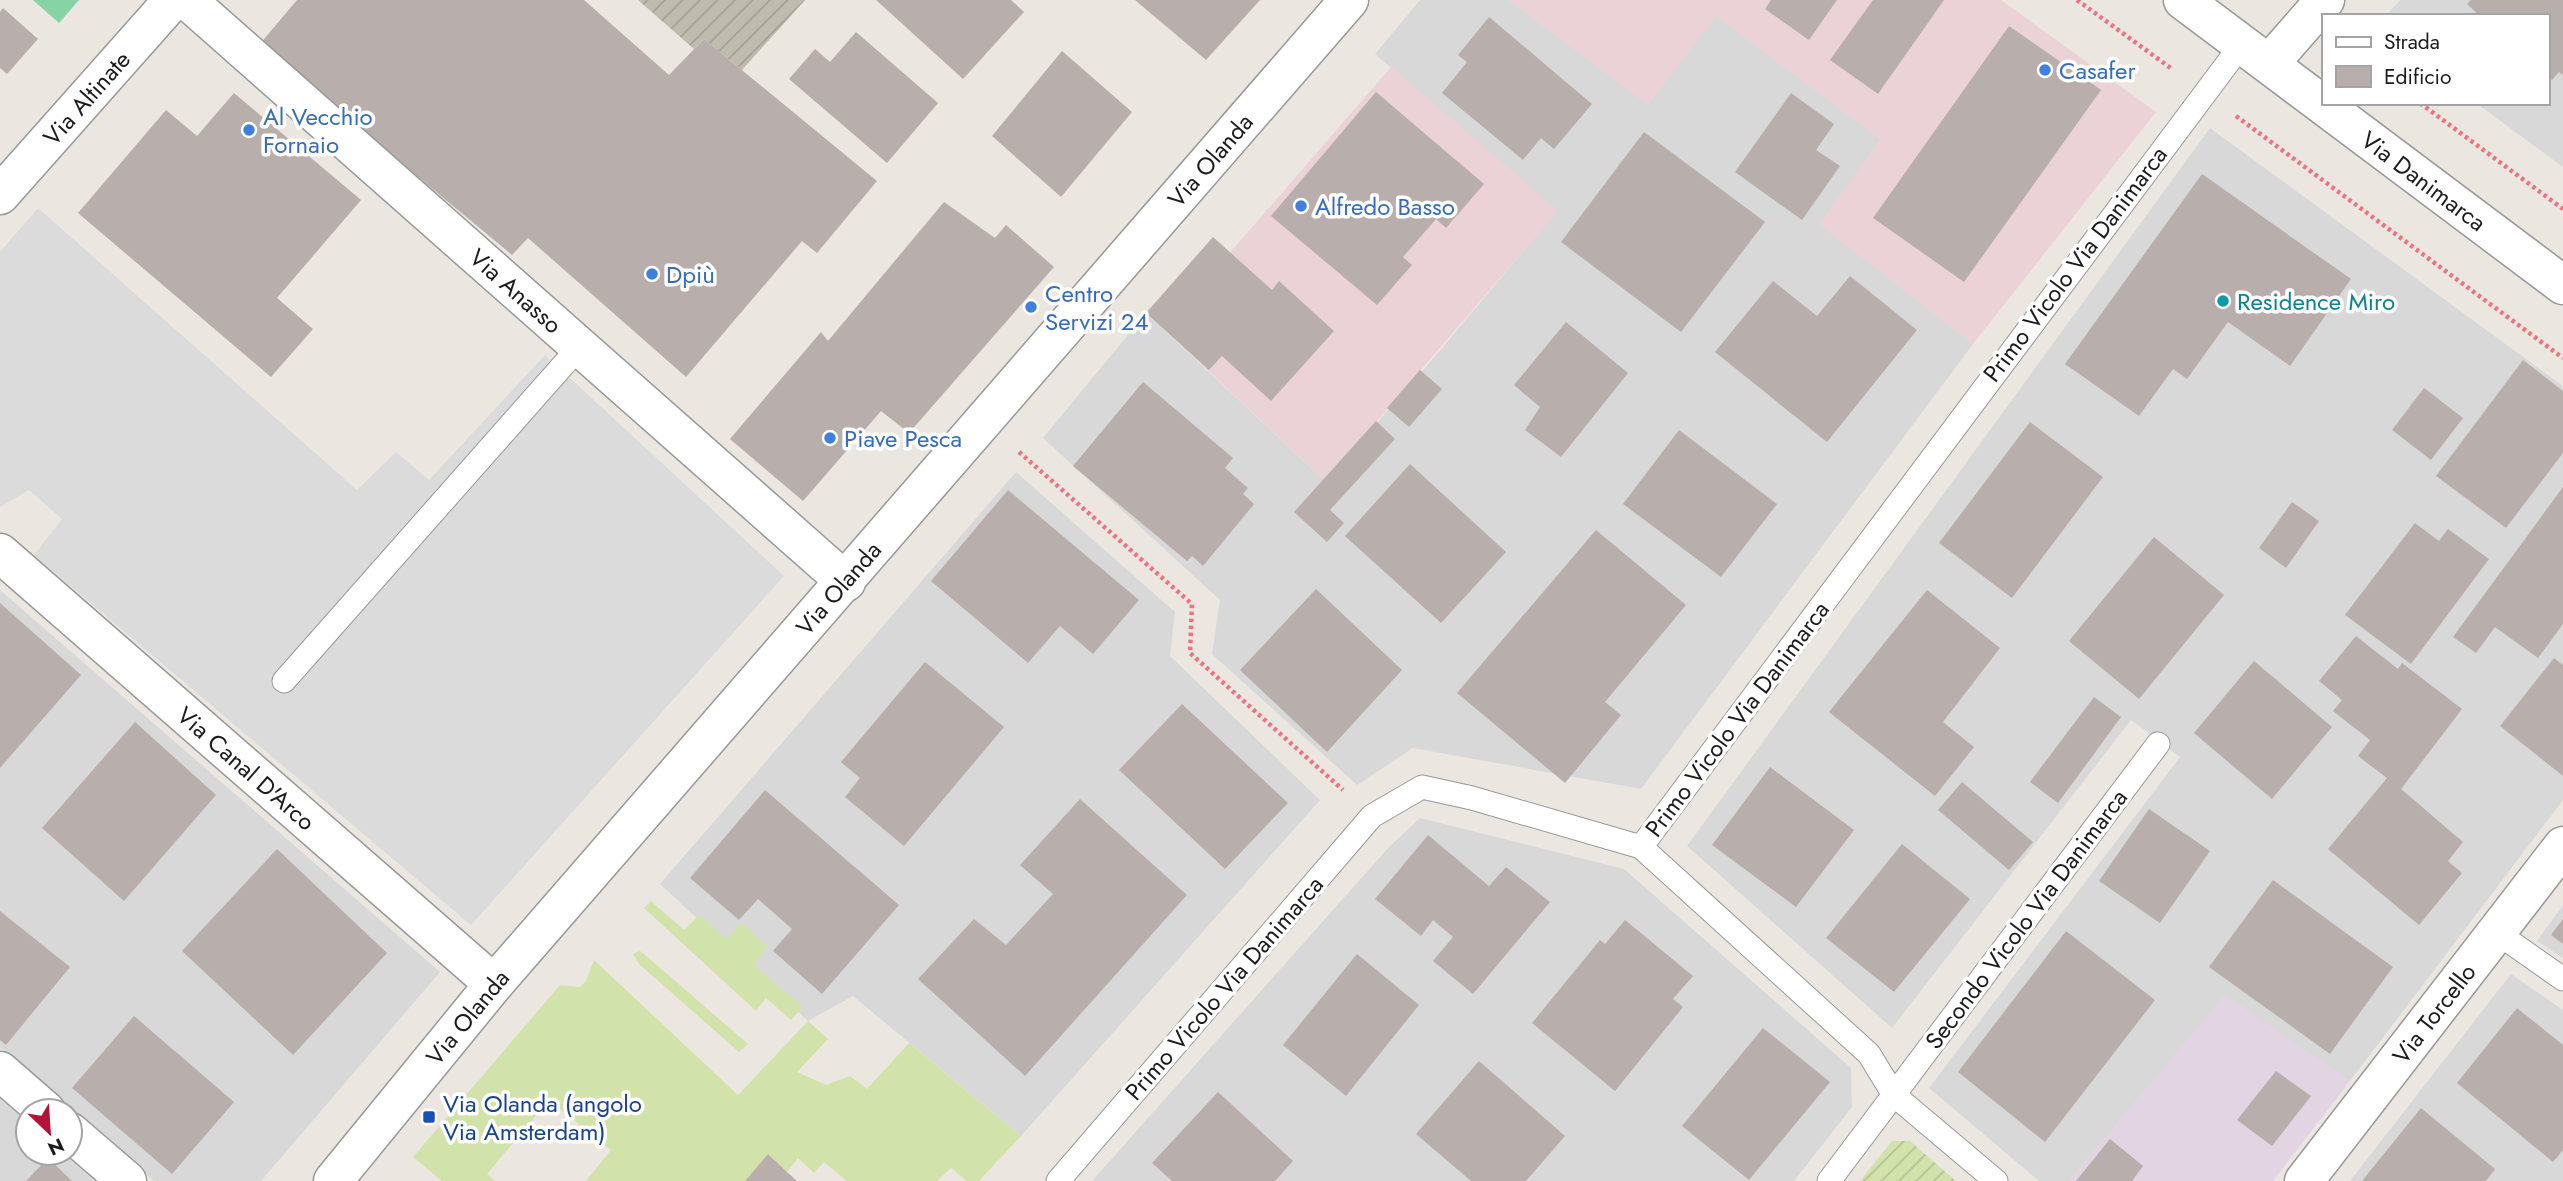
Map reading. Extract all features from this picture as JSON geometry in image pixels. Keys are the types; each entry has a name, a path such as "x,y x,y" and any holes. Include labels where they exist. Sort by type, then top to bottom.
{"street":[{"name":"Via Altinate","path":"0,195 173,0"},
{"name":"Via Anasso","path":"187,0 846,582"},
{"name":"Via Olanda","path":"333,1181 494,984 1349,0"},
{"name":"Via Danimarca","path":"2183,0 2322,104"},
{"path":"2255,54 2325,0"},
{"name":"Via Danimarca","path":"2323,105 2563,285"},
{"name":"Via Canal D'Arco","path":"0,553 494,984"},
{"name":"Via Torcello","path":"2304,1181 2563,846"},
{"path":"0,1071 30,1097"},
{"path":"84,1144 127,1181"}],"lane":[{"name":"Primo Vicolo Via Danimarca","path":"1058,1181 1372,816 1422,787 1472,797 1641,847 2205,93 2255,54"},
{"path":"284,681 580,345"},
{"name":"Secondo Vicolo Via Danimarca","path":"1829,1181 2158,744"},
{"path":"1641,847 1869,1054 1894,1095 1996,1181"},
{"path":"2496,932 2563,979"}],"path":[{"path":"2077,0 2563,358"},
{"path":"2423,105 2563,209"},
{"path":"984,422 1192,604 1190,653 1372,816"}],"shaded area":[{"path":"638,0 805,0 742,70 704,39 694,49"},
{"path":"1420,0 1509,0 1648,104 1715,15 1881,139 1820,224 1973,344 1641,789 1413,748 1357,785 1212,654 1220,600 1043,438 1146,313 1325,481 1432,360 1557,211 1375,54"},
{"path":"1509,0 2001,0 2156,112 1973,344 1819,224 1881,139 1716,16 1648,105"},
{"path":"2400,0 2563,0 2563,167 2479,105 2549,105 2549,14 2388,14"},
{"path":"1391,67 1558,211 1325,481 1164,329"},
{"path":"2210,128 2563,386 2563,800 2350,1081 2225,996 2069,1181 2039,1181 1929,1088 2180,757 2131,720 1892,1028 1687,846"},
{"path":"38,208 357,490 396,452 429,480 545,355 784,576 471,925 34,555 62,519 29,490 0,507 0,252"},
{"path":"1016,472 1175,612 1170,656 1320,800 1021,1136 853,996 808,1021 660,884"},
{"path":"0,590 440,972 261,1181 154,1181 84,1120 84,1097 57,1097 0,1047"},
{"path":"1420,818 1624,869 1851,1068 1852,1107 1794,1181 1092,1181 1389,847"},
{"path":"2563,905 2563,958 2537,941"},
{"path":"2511,974 2563,1010 2563,1181 2350,1181"},
{"path":"2225,995 2350,1081 2273,1181 2069,1181"},
{"path":"0,1099 14,1111 14,1167 78,1167 95,1181 0,1181"}],"green space":[{"path":"33,0 79,0 59,23"},
{"path":"651,901 684,930 699,915 726,939 741,923 767,946 754,965 803,1007 791,1020 766,998 756,1011 644,908"},
{"path":"640,951 748,1044 739,1052 639,964 633,954"},
{"path":"594,960 738,1095 808,1021 828,1039 797,1072 826,1085 850,1076 867,1089 909,1043 1021,1136 979,1181 967,1181 951,1168 937,1181 847,1181 824,1162 814,1173 798,1158 787,1172 768,1154 745,1181 586,1181 611,1150 549,1100 487,1174 495,1181 442,1181 413,1157 560,985 580,987 586,981"},
{"path":"1892,1141 1910,1141 1956,1181 1860,1181"}],"building":[{"path":"297,0 584,0 669,75 704,39 877,181 817,253 802,241 686,377 528,238 512,255 259,45"},
{"path":"876,0 1011,0 1024,12 963,79"},
{"path":"1135,0 1260,0 1206,60"},
{"path":"1771,0 1837,0 1809,40 1765,9"},
{"path":"1873,0 1944,0 1878,94 1830,60"},
{"path":"2471,0 2563,0 2563,75 2559,72 2552,80 2549,77 2549,14 2478,14 2467,4"},
{"path":"3,8 38,39 7,74 0,68 0,12"},
{"path":"1489,17 1592,104 1554,149 1541,138 1523,160 1442,93 1467,62 1458,55"},
{"path":"2009,26 2101,90 1964,282 1873,218"},
{"path":"856,32 938,103 887,163 789,79 815,49 830,62"},
{"path":"1062,51 1132,112 1061,197 992,136"},
{"path":"1376,92 1484,184 1446,228 1436,219 1403,257 1412,265 1377,305 1271,216"},
{"path":"234,93 361,200 277,298 313,329 271,377 78,213 166,110 197,136"},
{"path":"1791,93 1834,124 1816,150 1840,166 1802,220 1735,172"},
{"path":"1644,132 1765,222 1681,332 1561,242"},
{"name":"Residence Miro","path":"2202,174 2351,279 2290,366 2228,322 2187,379 2173,369 2139,416 2065,364"},
{"path":"944,202 995,238 1006,225 1054,267 909,433 881,411 803,501 730,439 821,332 828,341"},
{"path":"1213,237 1272,290 1279,281 1334,331 1271,401 1222,356 1209,370 1146,313"},
{"path":"1850,276 1917,330 1827,442 1715,352 1773,281 1817,316"},
{"path":"1566,322 1628,373 1561,457 1525,430 1540,407 1514,385"},
{"path":"2523,360 2563,391 2563,453 2506,528 2436,476"},
{"path":"1420,370 1442,389 1409,427 1387,408"},
{"path":"1143,382 1233,458 1225,468 1248,488 1243,494 1254,504 1203,566 1192,556 1187,561 1073,466"},
{"path":"2424,388 2463,418 2431,460 2392,430"},
{"path":"1376,421 1395,439 1330,510 1344,523 1327,542 1294,512"},
{"path":"2030,422 2103,477 2012,598 1939,543"},
{"path":"1679,430 1777,504 1721,577 1623,504"},
{"path":"1410,464 1506,552 1441,623 1345,536"},
{"path":"2563,487 2563,624 2538,658 2495,627 2476,653 2453,637"},
{"path":"1008,490 1139,600 1093,654 1060,626 1028,663 931,581"},
{"path":"2292,502 2319,521 2286,568 2259,548"},
{"path":"2415,523 2439,541 2448,529 2489,559 2411,664 2345,615"},
{"path":"1596,530 1686,605 1605,702 1621,715 1565,783 1457,693"},
{"path":"2154,537 2224,595 2139,699 2069,641"},
{"path":"1316,589 1402,670 1327,752 1240,670"},
{"path":"1927,590 2000,648 1943,722 1974,747 1935,796 1829,712"},
{"path":"0,603 81,675 0,768"},
{"path":"2356,636 2398,669 2402,663 2462,709 2401,789 2463,842 2448,861 2462,873 2419,925 2328,849 2387,778 2358,756 2370,740 2333,711 2342,700 2319,681"},
{"path":"2554,658 2563,665 2563,776 2500,726"},
{"path":"2254,661 2332,727 2272,799 2194,733"},
{"path":"925,662 1004,727 904,846 845,797 860,778 841,762"},
{"path":"2094,697 2121,717 2058,803 2030,782"},
{"path":"1182,704 1288,803 1225,869 1119,770"},
{"path":"135,722 216,795 124,901 42,828"},
{"path":"1770,767 1854,830 1796,907 1712,845"},
{"path":"1962,782 2033,842 2009,870 1938,810"},
{"path":"765,790 899,905 822,994 773,951 792,929 758,899 739,920 690,878"},
{"path":"1080,799 1187,895 1025,1076 918,979 974,919 1006,945 1053,894 1020,865"},
{"path":"2149,809 2210,851 2160,923 2099,881"},
{"path":"1428,835 1489,886 1506,867 1550,902 1473,994 1433,961 1453,937 1433,920 1421,936 1375,899"},
{"path":"1902,844 1970,899 1894,992 1826,938"},
{"path":"277,849 387,953 293,1055 182,951"},
{"path":"2273,880 2393,967 2330,1054 2209,967"},
{"path":"0,911 70,967 6,1045 0,1040"},
{"path":"2563,919 2563,944 2551,935"},
{"path":"1625,920 1693,976 1673,999 1683,1007 1615,1091 1532,1023 1600,940 1605,944"},
{"path":"2066,931 2155,1000 2045,1142 1958,1072"},
{"path":"1357,954 1419,1005 1346,1096 1283,1045"},
{"path":"2517,1008 2563,1045 2563,1150 2553,1162 2457,1083"},
{"path":"134,1016 234,1102 172,1174 72,1088"},
{"path":"1763,1028 1830,1082 1749,1180 1682,1126"},
{"path":"1479,1061 1565,1136 1526,1181 1471,1181 1416,1134"},
{"path":"2276,1071 2311,1096 2272,1146 2237,1120"},
{"path":"1218,1092 1293,1161 1275,1181 1172,1181 1152,1163"},
{"path":"2421,1108 2495,1169 2486,1181 2362,1181"},
{"path":"2110,1139 2143,1166 2132,1181 2076,1181"},
{"path":"768,1154 787,1172 797,1181 745,1181"},
{"path":"39,1167 57,1167 72,1181 26,1181"}],"place":[{"name":"Casafer","path":"2045,70"},
{"name":"Al Vecchio Fornaio","path":"249,130"},
{"name":"Alfredo Basso","path":"1301,206"},
{"name":"Dpiù","path":"652,274"},
{"name":"Residence Miro","path":"2223,301"},
{"name":"Centro Servizi 24","path":"1031,307"},
{"name":"Piave Pesca","path":"830,438"},
{"name":"Via Olanda (angolo Via Amsterdam)","path":"429,1117"}]}
